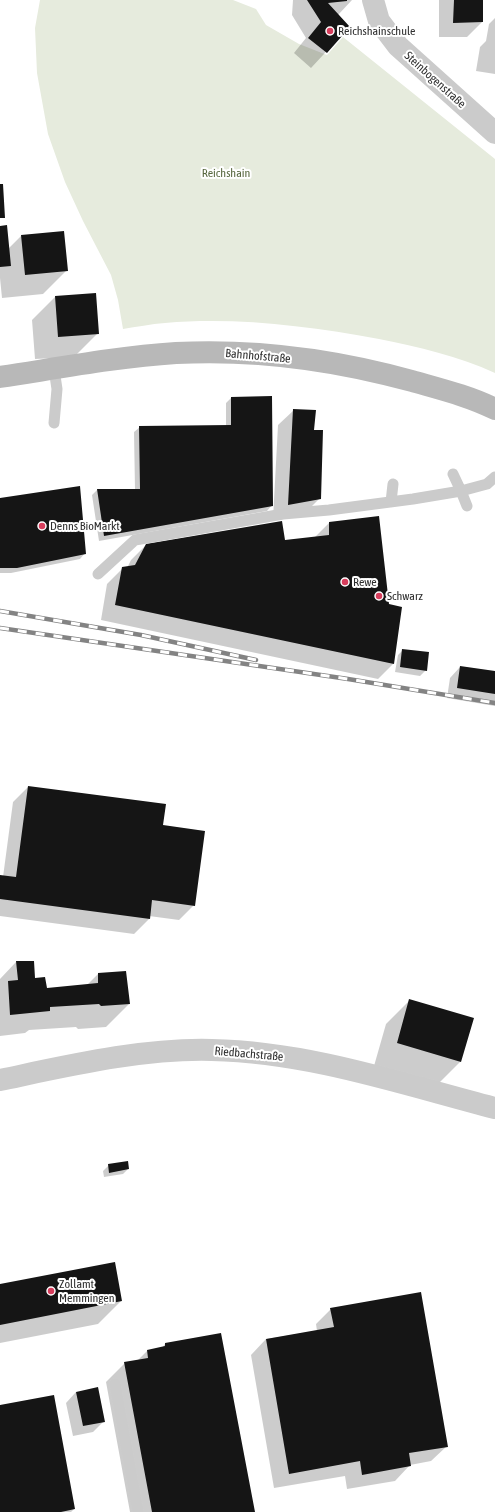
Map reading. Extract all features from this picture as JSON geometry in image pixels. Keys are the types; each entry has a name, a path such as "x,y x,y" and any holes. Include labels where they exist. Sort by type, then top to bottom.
{"street":[{"name":"Steinbogenstraße","path":"373,0 379,21 398,46 495,133"},
{"name":"Bahnhofstraße","path":"4,376 114,360 176,353 244,353 313,360 378,372 438,388 483,403 495,409"},
{"name":"Riedbachstraße","path":"0,1080 133,1056 188,1051 224,1050 270,1054 312,1061 372,1075 495,1108"}],"lane":[{"path":"54,369 57,388 54,424"},
{"path":"453,474 467,506"},
{"path":"98,574 135,540 283,514 391,502 414,504 487,484 495,477"},
{"path":"391,502 393,484"},
{"path":"115,1384 138,1512"}],"green space":[{"name":"Reichshain","path":"40,0 233,0 256,9 266,25 299,44 327,55 343,37 495,159 495,373 453,357 423,349 379,339 326,330 272,324 218,321 160,323 123,329 118,300 111,275 65,182 48,134 37,73 35,28"}],"building":[{"name":"Reichshainschule","path":"307,0 347,0 328,3 350,27 327,53 308,38 321,22"},
{"path":"454,0 483,0 483,22 453,23"},
{"path":"0,184 3,184 5,218 0,218"},
{"path":"7,225 11,266 0,267 0,226"},
{"path":"64,231 68,271 25,275 21,235"},
{"path":"96,293 99,334 58,337 55,296"},
{"path":"272,396 273,506 104,536 97,489 140,489 139,426 231,425 231,397"},
{"path":"293,409 316,410 314,430 323,430 321,499 288,505"},
{"name":"Denns BioMarkt","path":"80,486 86,554 17,568 0,568 0,498"},
{"path":"379,516 389,604 402,607 394,664 115,605 122,567 135,565 146,544 282,521 285,540 329,535 329,522"},
{"path":"402,649 429,652 427,671 400,667"},
{"path":"460,666 495,671 495,694 457,688"},
{"path":"28,786 166,804 163,825 205,831 195,906 152,900 150,919 0,899 0,875 16,877"},
{"path":"16,961 34,961 35,978 45,977 47,988 98,983 98,973 126,971 130,1004 50,1007 50,1011 10,1015 8,981 18,980"},
{"path":"409,999 474,1018 461,1062 397,1043"},
{"path":"128,1161 129,1169 109,1173 108,1164"},
{"path":"115,1262 122,1301 0,1325 0,1284"},
{"path":"421,1292 448,1447 409,1453 411,1466 362,1475 360,1461 289,1474 266,1339 334,1327 330,1308"},
{"path":"221,1333 255,1512 152,1512 124,1362 148,1358 147,1350 165,1346 165,1343"},
{"path":"98,1387 105,1422 83,1426 76,1392"},
{"path":"54,1395 75,1509 61,1512 0,1512 0,1405"}],"railway":[{"path":"0,611 141,635 256,660"},
{"path":"0,628 348,679 495,703"}],"place":[{"name":"Reichshainschule","path":"330,31"},
{"name":"Denns BioMarkt","path":"42,526"},
{"name":"Rewe","path":"345,582"},
{"name":"Schwarz","path":"379,596"},
{"name":"Zollamt Memmingen","path":"51,1291"}]}
